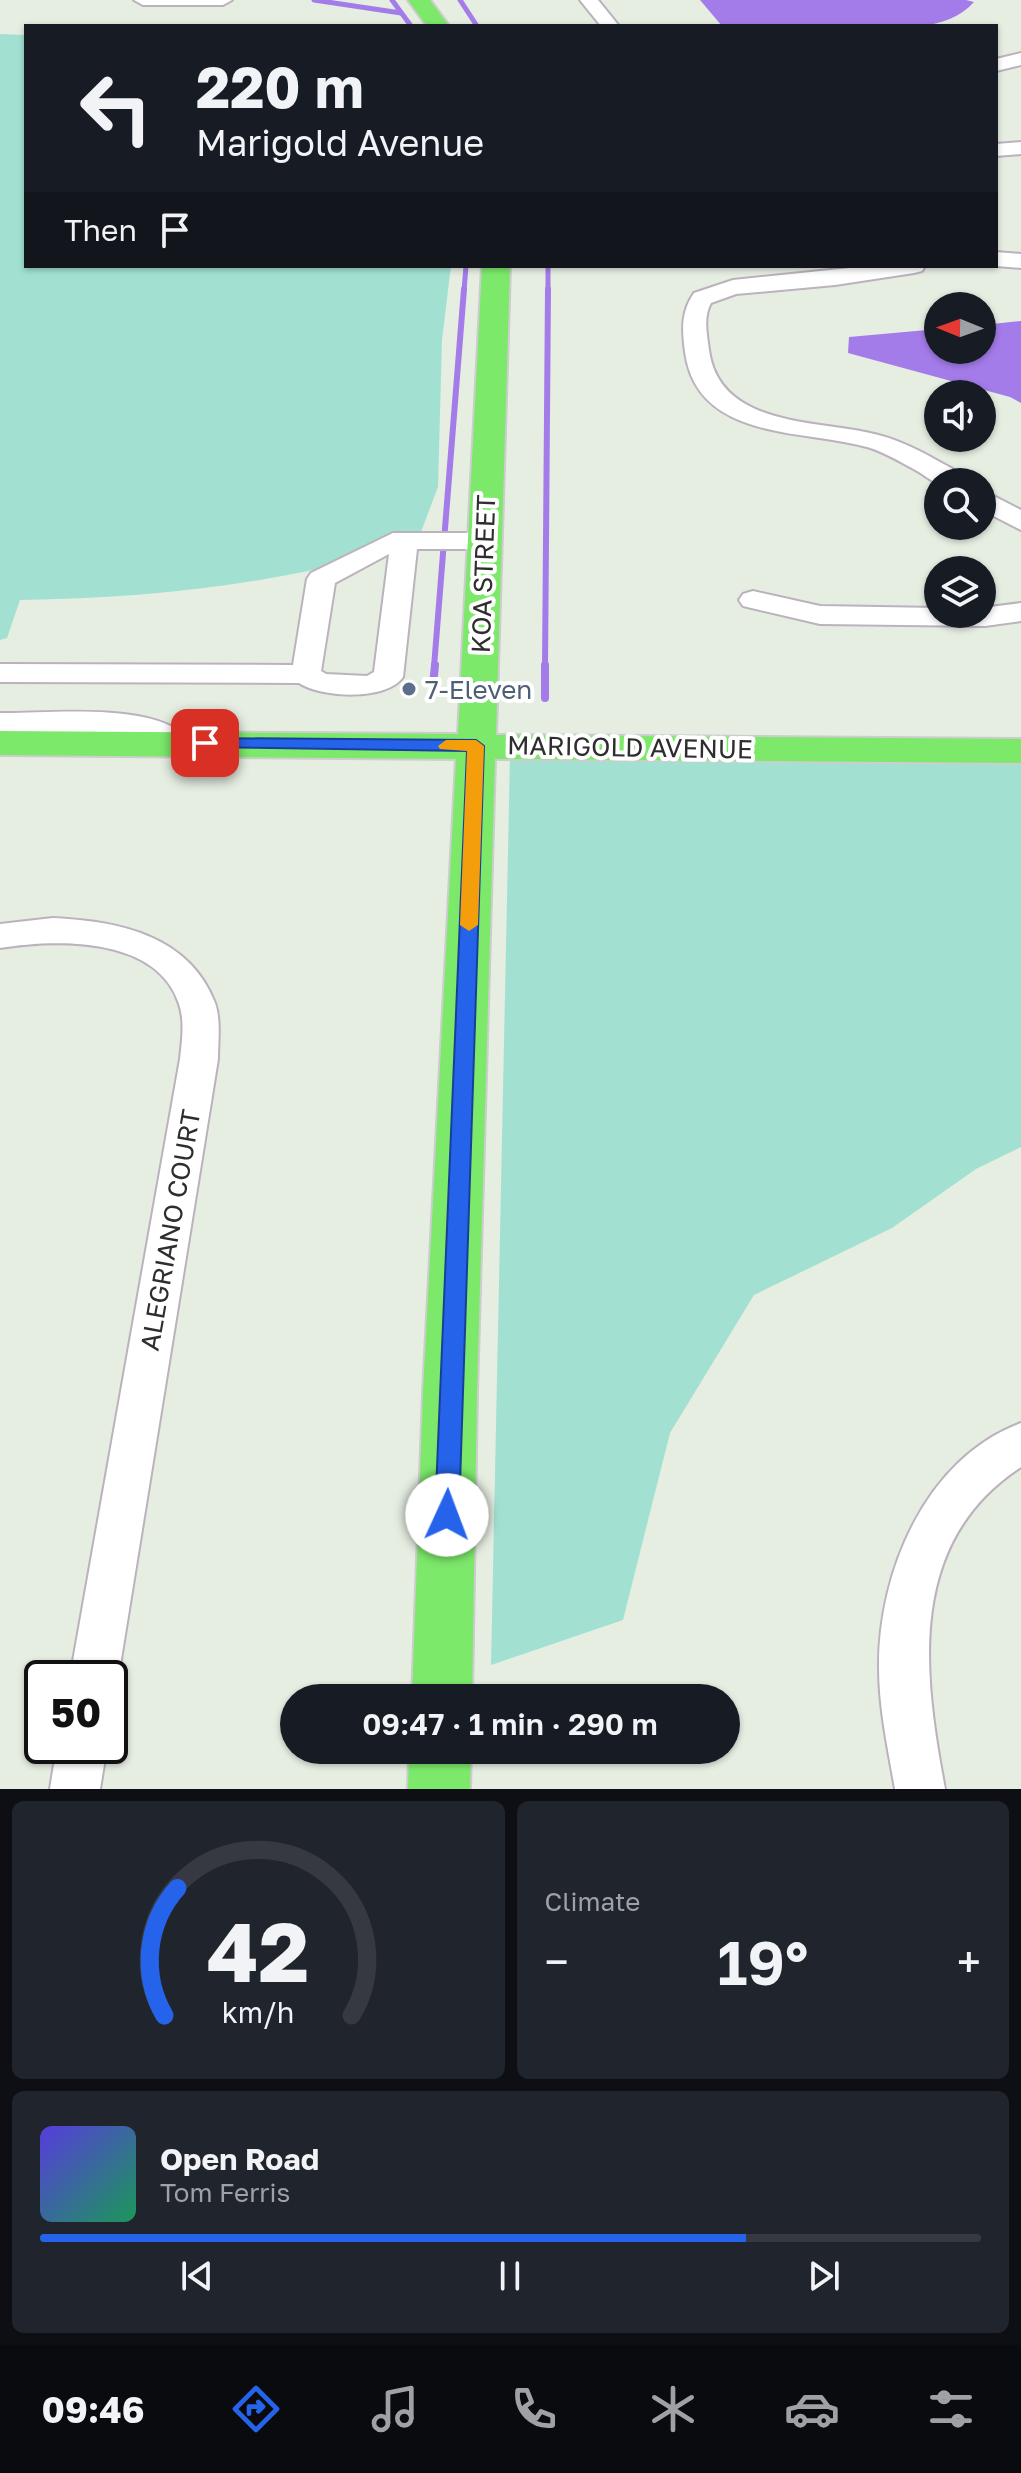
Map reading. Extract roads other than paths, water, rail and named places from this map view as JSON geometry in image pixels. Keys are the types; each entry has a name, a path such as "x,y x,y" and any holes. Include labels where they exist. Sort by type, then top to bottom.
{"main road":[{"path":"419,0 437,24"},
{"name":"KOA STREET","path":"442,1684 496,268"},
{"name":"MARIGOLD AVENUE","path":"0,743 1021,751"},
{"path":"439,1789 440,1764"}],"street":[{"path":"143,0 223,0"},
{"path":"589,0 608,24"},
{"path":"998,65 1021,59"},
{"path":"998,150 1021,148"},
{"path":"998,259 1021,261"},
{"path":"901,268 835,278 733,287 702,298 694,313 700,365 705,379 741,420 885,445 931,468"},
{"path":"996,507 1021,522"},
{"path":"306,674 321,579 393,541 484,541"},
{"path":"0,673 306,674 319,683 371,685 388,677 404,541"},
{"path":"753,600 820,615 985,617 1021,612"},
{"path":"0,723 131,724 155,730 175,743"},
{"name":"ALEGRIANO COURT","path":"0,936 45,929 70,929 133,943 153,953 181,977 196,1001 199,1016 199,1059 97,1660"},
{"path":"920,1789 903,1665 906,1622 915,1579 929,1543 958,1496 975,1475 1021,1443"},
{"path":"75,1789 79,1764"}],"waterway":[{"path":"314,0 401,13"},
{"path":"392,0 410,24"},
{"path":"460,0 476,24"},
{"path":"464,291 466,268"},
{"path":"548,268 548,289"},
{"path":"434,667 464,289"},
{"path":"545,667 548,289"},
{"path":"433,685 435,665"},
{"path":"545,667 545,698"}],"place":[{"name":"7-Eleven","path":"409,689"}]}
